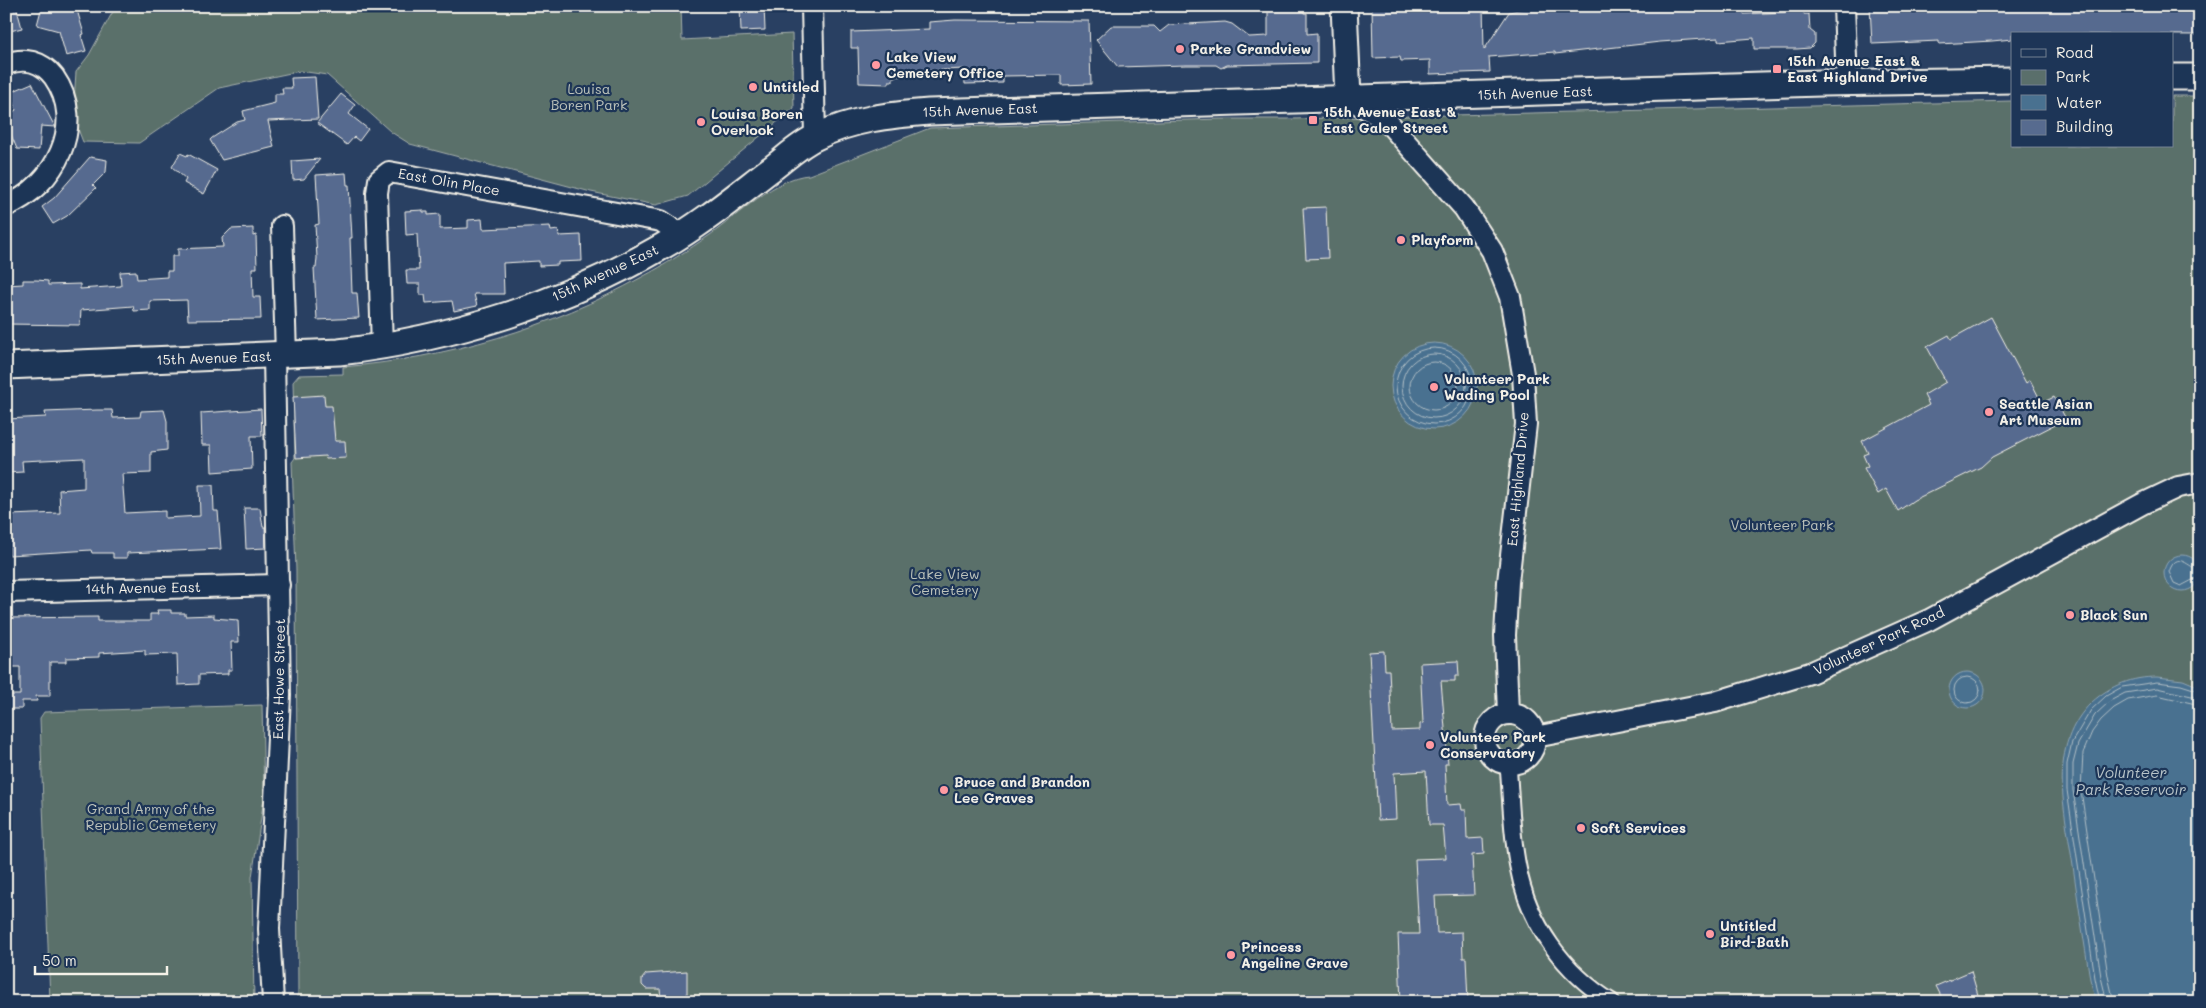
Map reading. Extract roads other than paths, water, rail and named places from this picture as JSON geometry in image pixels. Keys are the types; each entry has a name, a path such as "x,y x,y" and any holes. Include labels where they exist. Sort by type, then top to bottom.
{"street":[{"path":"812,6 815,137"},
{"path":"1344,6 1348,98"},
{"path":"1844,6 1846,83"},
{"path":"6,64 26,60 45,67 64,94 68,122 64,143 50,171 31,192 6,206"},
{"path":"2174,77 2200,77"},
{"name":"15th Avenue East","path":"6,366 280,355 382,347 446,334 502,317 633,263 681,235 815,137 861,120 913,113 1846,83 2011,80"},
{"name":"East Highland Drive","path":"1348,98 1386,120 1464,208 1492,251 1510,297 1523,374 1526,424 1508,582 1506,635 1508,714"},
{"name":"East Olin Place","path":"382,347 377,193 379,180 388,172 661,221 681,235"},
{"name":"East Howe Street","path":"273,1002 269,929 280,695 282,226"},
{"name":"Volunteer Park Road","path":"1535,737 1715,702 1810,673 1929,620 2156,497 2178,488 2200,483"},
{"name":"14th Avenue East","path":"6,592 279,585"},
{"path":"1508,714 1523,718 1533,729 1535,737 1534,746 1525,759 1508,764 1494,758 1488,751 1485,740 1488,727 1493,720 1508,714"},
{"path":"1508,764 1518,868 1532,912 1542,932 1569,968 1612,1002"}],"water":[{"name":"Volunteer Park Wading Pool","path":"1434,343 1450,346 1458,350 1470,362 1474,370 1477,386 1474,402 1470,410 1458,422 1450,426 1434,429 1418,426 1410,422 1398,410 1394,402 1391,386 1394,370 1398,362 1410,350 1418,346"},
{"path":"2182,555 2194,561 2200,573 2194,585 2182,591 2170,585 2164,573 2170,561"},
{"path":"1967,672 1980,677 1985,690 1980,703 1967,708 1954,703 1949,690 1954,677"},
{"name":"Volunteer Park Reservoir","path":"2157,677 2183,680 2200,687 2200,1002 2096,1002 2090,979 2063,802 2062,780 2064,759 2068,738 2078,719 2092,702 2122,683 2130,680"}],"place":[{"name":"Parke Grandview","path":"1180,49"},
{"name":"Lake View Cemetery Office","path":"876,65"},
{"name":"15th Avenue East & East Highland Drive","path":"1777,69"},
{"name":"Untitled","path":"753,87"},
{"name":"15th Avenue East & East Galer Street","path":"1313,120"},
{"name":"Louisa Boren Overlook","path":"701,122"},
{"name":"Playform","path":"1401,240"},
{"name":"Volunteer Park Wading Pool","path":"1434,387"},
{"name":"Seattle Asian Art Museum","path":"1989,412"},
{"name":"Black Sun","path":"2070,615"},
{"name":"Volunteer Park Conservatory","path":"1430,745"},
{"name":"Bruce and Brandon Lee Graves","path":"944,790"},
{"name":"Soft Services","path":"1581,828"},
{"name":"Untitled Bird-Bath","path":"1710,934"},
{"name":"Princess Angeline Grave","path":"1231,955"}],"park label":[{"name":"Louisa Boren Park","path":"589,98"},
{"name":"Volunteer Park","path":"1782,525"},
{"name":"Lake View Cemetery","path":"945,582"},
{"name":"Grand Army of the Republic Cemetery","path":"151,818"}]}
